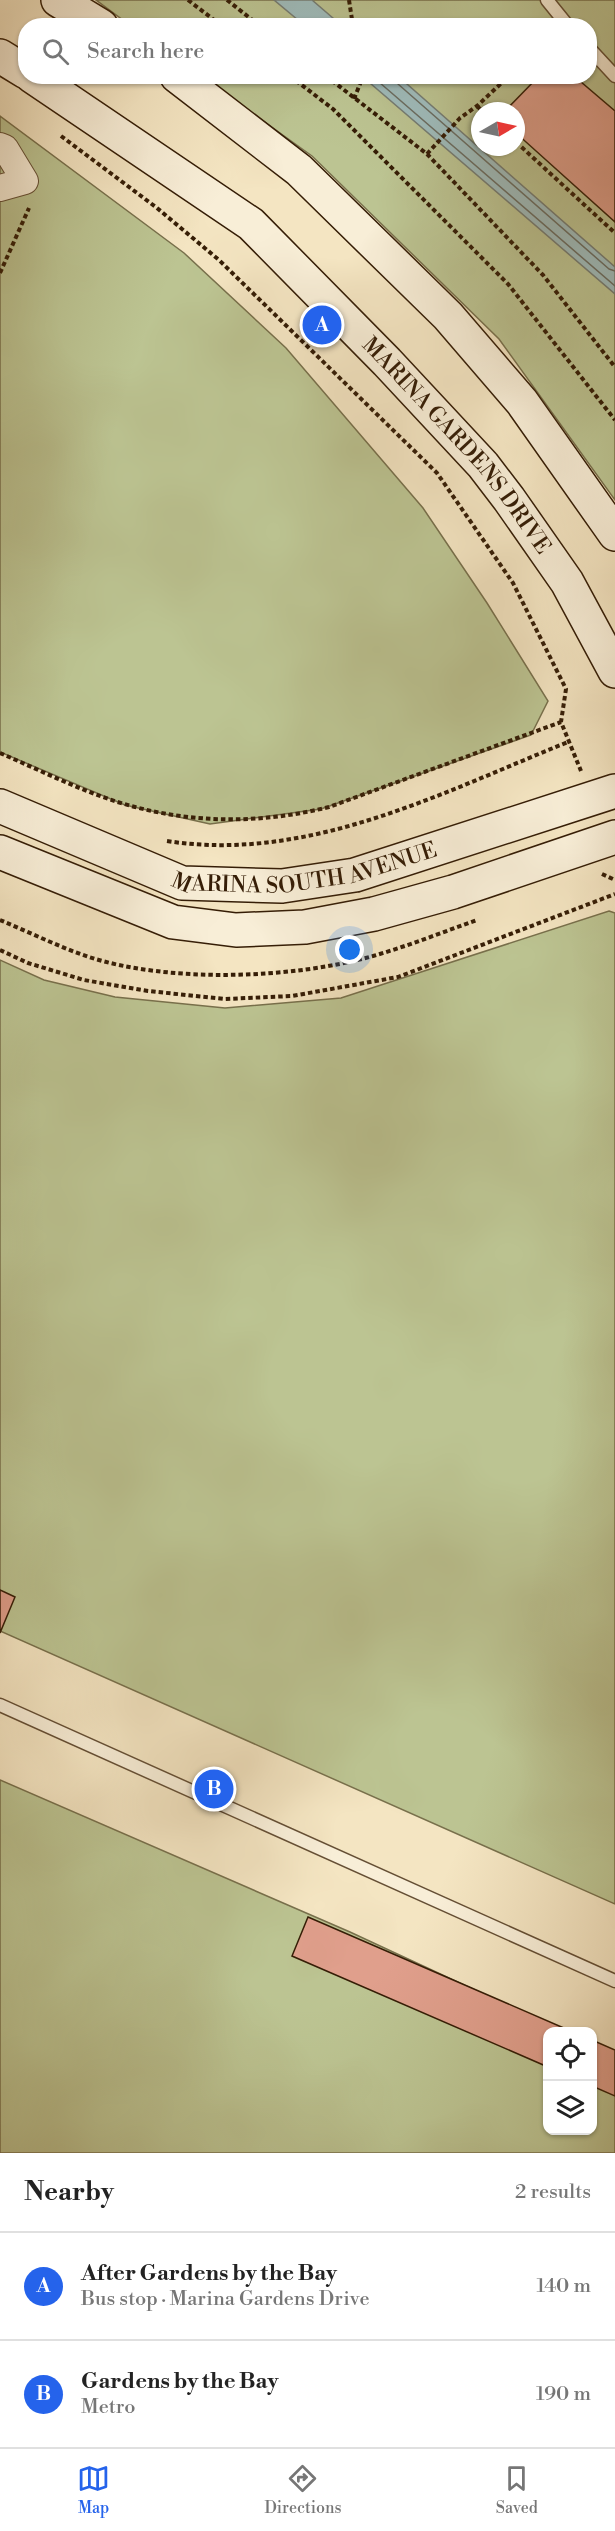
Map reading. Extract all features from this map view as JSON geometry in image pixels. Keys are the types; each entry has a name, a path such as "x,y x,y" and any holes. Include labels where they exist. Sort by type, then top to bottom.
{"main road":[{"path":"59,0 88,18"},
{"path":"0,56 18,67"},
{"name":"MARINA GARDENS DRIVE","path":"44,84 251,224 387,362 483,465 509,499 567,582 615,671"},
{"path":"187,84 299,170 448,316 522,402 615,534"},
{"name":"MARINA SOUTH AVENUE","path":"0,806 182,883 282,886 355,875 615,791"},
{"name":"MARINA SOUTH AVENUE","path":"0,852 173,922 236,930 305,927 374,914 453,892 615,837"}],"street":[{"path":"0,146 5,148 25,182 0,188"}],"lane":[{"path":"547,0 562,18"},
{"path":"597,57 615,76"},
{"path":"0,1705 615,1981"}],"path":[{"path":"188,0 212,18"},
{"path":"227,0 250,18"},
{"path":"349,0 352,18"},
{"path":"300,84 333,109 508,284 615,420"},
{"path":"336,84 428,154 543,275 615,367"},
{"path":"354,99 360,84"},
{"path":"481,102 500,84"},
{"path":"428,154 460,118 471,110"},
{"path":"525,150 615,233"},
{"path":"127,187 157,208 219,260 437,473 513,583 566,689 561,722 568,742 377,818 299,839 246,845 206,845 160,840"},
{"path":"0,273 31,205"},
{"path":"0,753 102,797 136,808 195,818 244,821 292,816 329,807 561,722"},
{"path":"0,950 28,963 84,980 148,992 225,999 292,996 398,977 615,894"}],"green space":[{"path":"96,0 615,0 615,500 499,339 312,156 212,84 597,84 597,18 120,18"},
{"path":"0,116 184,253 286,348 423,508 487,603 548,701 531,735 321,809 210,824 125,805 0,752"},
{"path":"609,911 615,913 615,1904 0,1631 0,960 44,980 115,997 225,1008 341,998"},
{"path":"0,1780 350,1932 554,2027 543,2027 543,2135 597,2135 597,2047 615,2056 615,2153 0,2153"}],"water":[{"path":"274,0 312,0 333,18 296,18"},
{"path":"371,84 407,84 471,140 471,156 489,156 615,267 615,294"}],"building":[{"path":"531,84 583,84 615,111 615,222 525,141 525,102 514,102"},
{"path":"0,1590 15,1597 0,1633"},
{"path":"308,1917 561,2027 543,2027 543,2065 292,1956"},
{"path":"597,2042 615,2050 615,2096 597,2088"}],"place":[{"name":"After Gardens by the Bay","path":"322,325"},
{"name":"Gardens by the Bay","path":"214,1789"}]}
